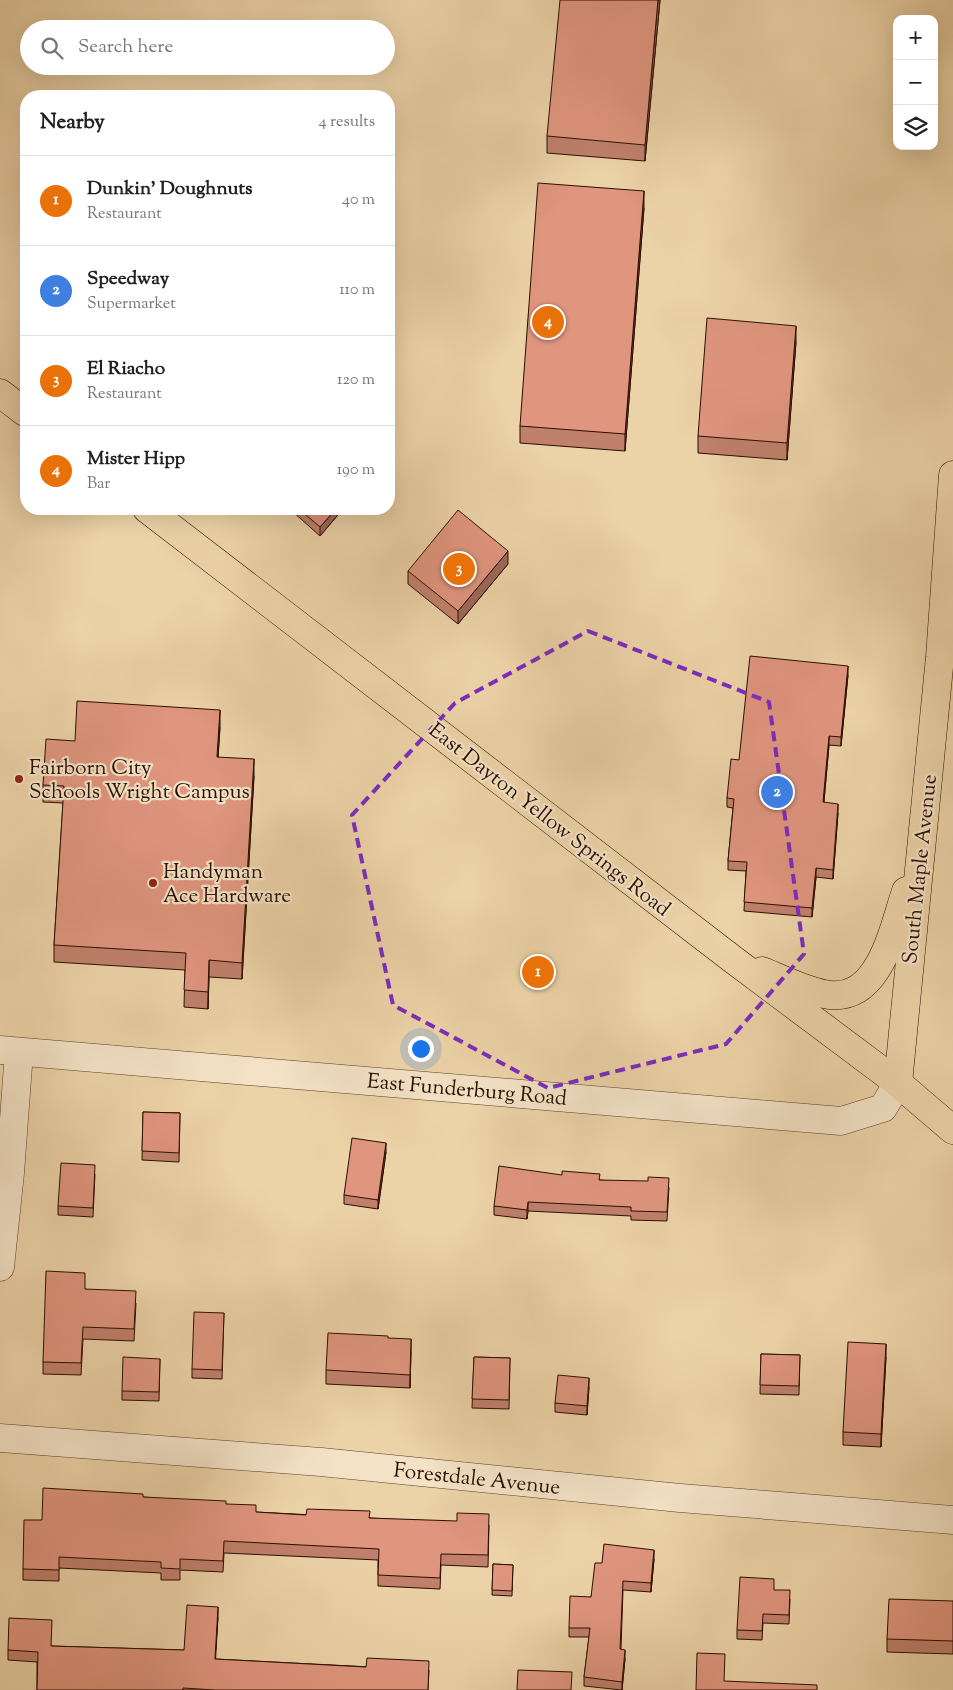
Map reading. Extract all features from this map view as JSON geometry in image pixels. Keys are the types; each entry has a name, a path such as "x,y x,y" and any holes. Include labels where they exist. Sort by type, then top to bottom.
{"main road":[{"path":"0,392 20,408"},
{"name":"South Maple Avenue","path":"898,1083 940,658 953,475"},
{"name":"East Dayton Yellow Springs Road","path":"155,515 735,961 898,1083 953,1130"},
{"path":"735,961 824,994 845,994 860,987 872,977 881,964 922,847"}],"street":[{"name":"East Funderburg Road","path":"10,1051 841,1121 883,1108 898,1083"},
{"path":"0,1267 10,1173 10,1051"},
{"name":"Forestdale Avenue","path":"0,1438 321,1462 680,1498 953,1520"}],"highlighted area":[{"path":"588,631 769,702 804,954 726,1044 548,1088 393,1005 352,815 455,703"}],"building":[{"path":"560,0 658,0 645,145 547,136"},
{"path":"538,183 644,191 625,434 520,426"},
{"path":"707,318 796,326 787,443 698,436"},
{"path":"458,510 508,551 458,611 408,571"},
{"path":"306,515 331,515 320,527"},
{"path":"750,656 848,666 841,737 829,736 823,802 838,804 833,870 816,868 812,908 744,902 747,862 728,861 734,799 727,798 731,759 739,760"},
{"name":"Handyman Ace Hardware","path":"77,701 220,710 217,757 254,759 242,963 209,960 208,992 184,990 186,953 54,945 64,786 43,785 46,739 75,741"},
{"path":"143,1112 180,1113 179,1153 142,1151"},
{"path":"352,1138 386,1143 378,1200 344,1195"},
{"path":"61,1163 95,1165 93,1208 58,1206"},
{"path":"499,1166 562,1175 562,1171 600,1174 599,1180 648,1181 648,1177 669,1178 667,1212 631,1211 631,1207 528,1202 527,1210 494,1206"},
{"path":"46,1271 85,1273 85,1289 136,1291 134,1329 83,1327 81,1363 43,1362"},
{"path":"194,1312 224,1313 222,1370 192,1369"},
{"path":"328,1333 411,1339 410,1375 326,1370"},
{"path":"848,1342 886,1344 881,1434 843,1432"},
{"path":"761,1354 800,1355 799,1386 760,1385"},
{"path":"123,1357 160,1359 159,1392 122,1391"},
{"path":"474,1357 510,1358 509,1400 472,1399"},
{"path":"558,1375 589,1378 587,1406 555,1403"},
{"path":"43,1488 143,1494 143,1497 226,1501 226,1504 256,1505 256,1512 306,1515 307,1509 370,1511 369,1518 457,1521 457,1513 489,1514 488,1555 441,1554 440,1578 378,1575 379,1549 224,1541 223,1561 180,1559 180,1569 161,1568 161,1562 59,1557 59,1570 23,1569 24,1520 42,1520"},
{"path":"604,1544 654,1550 651,1583 623,1581 620,1649 625,1650 622,1682 584,1677 590,1628 569,1628 570,1596 591,1597 595,1563 602,1563"},
{"path":"493,1564 513,1565 512,1591 492,1590"},
{"path":"740,1577 774,1579 774,1590 790,1590 789,1615 763,1614 762,1631 737,1630"},
{"path":"889,1599 953,1601 953,1641 887,1639"},
{"path":"187,1605 218,1607 215,1659 366,1667 367,1658 429,1661 428,1690 215,1690 183,1688 183,1690 37,1690 38,1652 8,1650 9,1618 52,1620 51,1646 184,1650"},
{"path":"697,1653 725,1654 724,1681 817,1685 817,1690 696,1690"},
{"path":"518,1670 572,1672 571,1690 517,1690"}],"place":[{"name":"Mister Hipp","path":"548,322"},
{"name":"El Riacho","path":"459,569"},
{"name":"Fairborn City Schools Wright Campus","path":"19,779"},
{"name":"Speedway","path":"777,792"},
{"name":"Handyman Ace Hardware","path":"153,883"},
{"name":"Dunkin’ Doughnuts","path":"538,972"}]}
